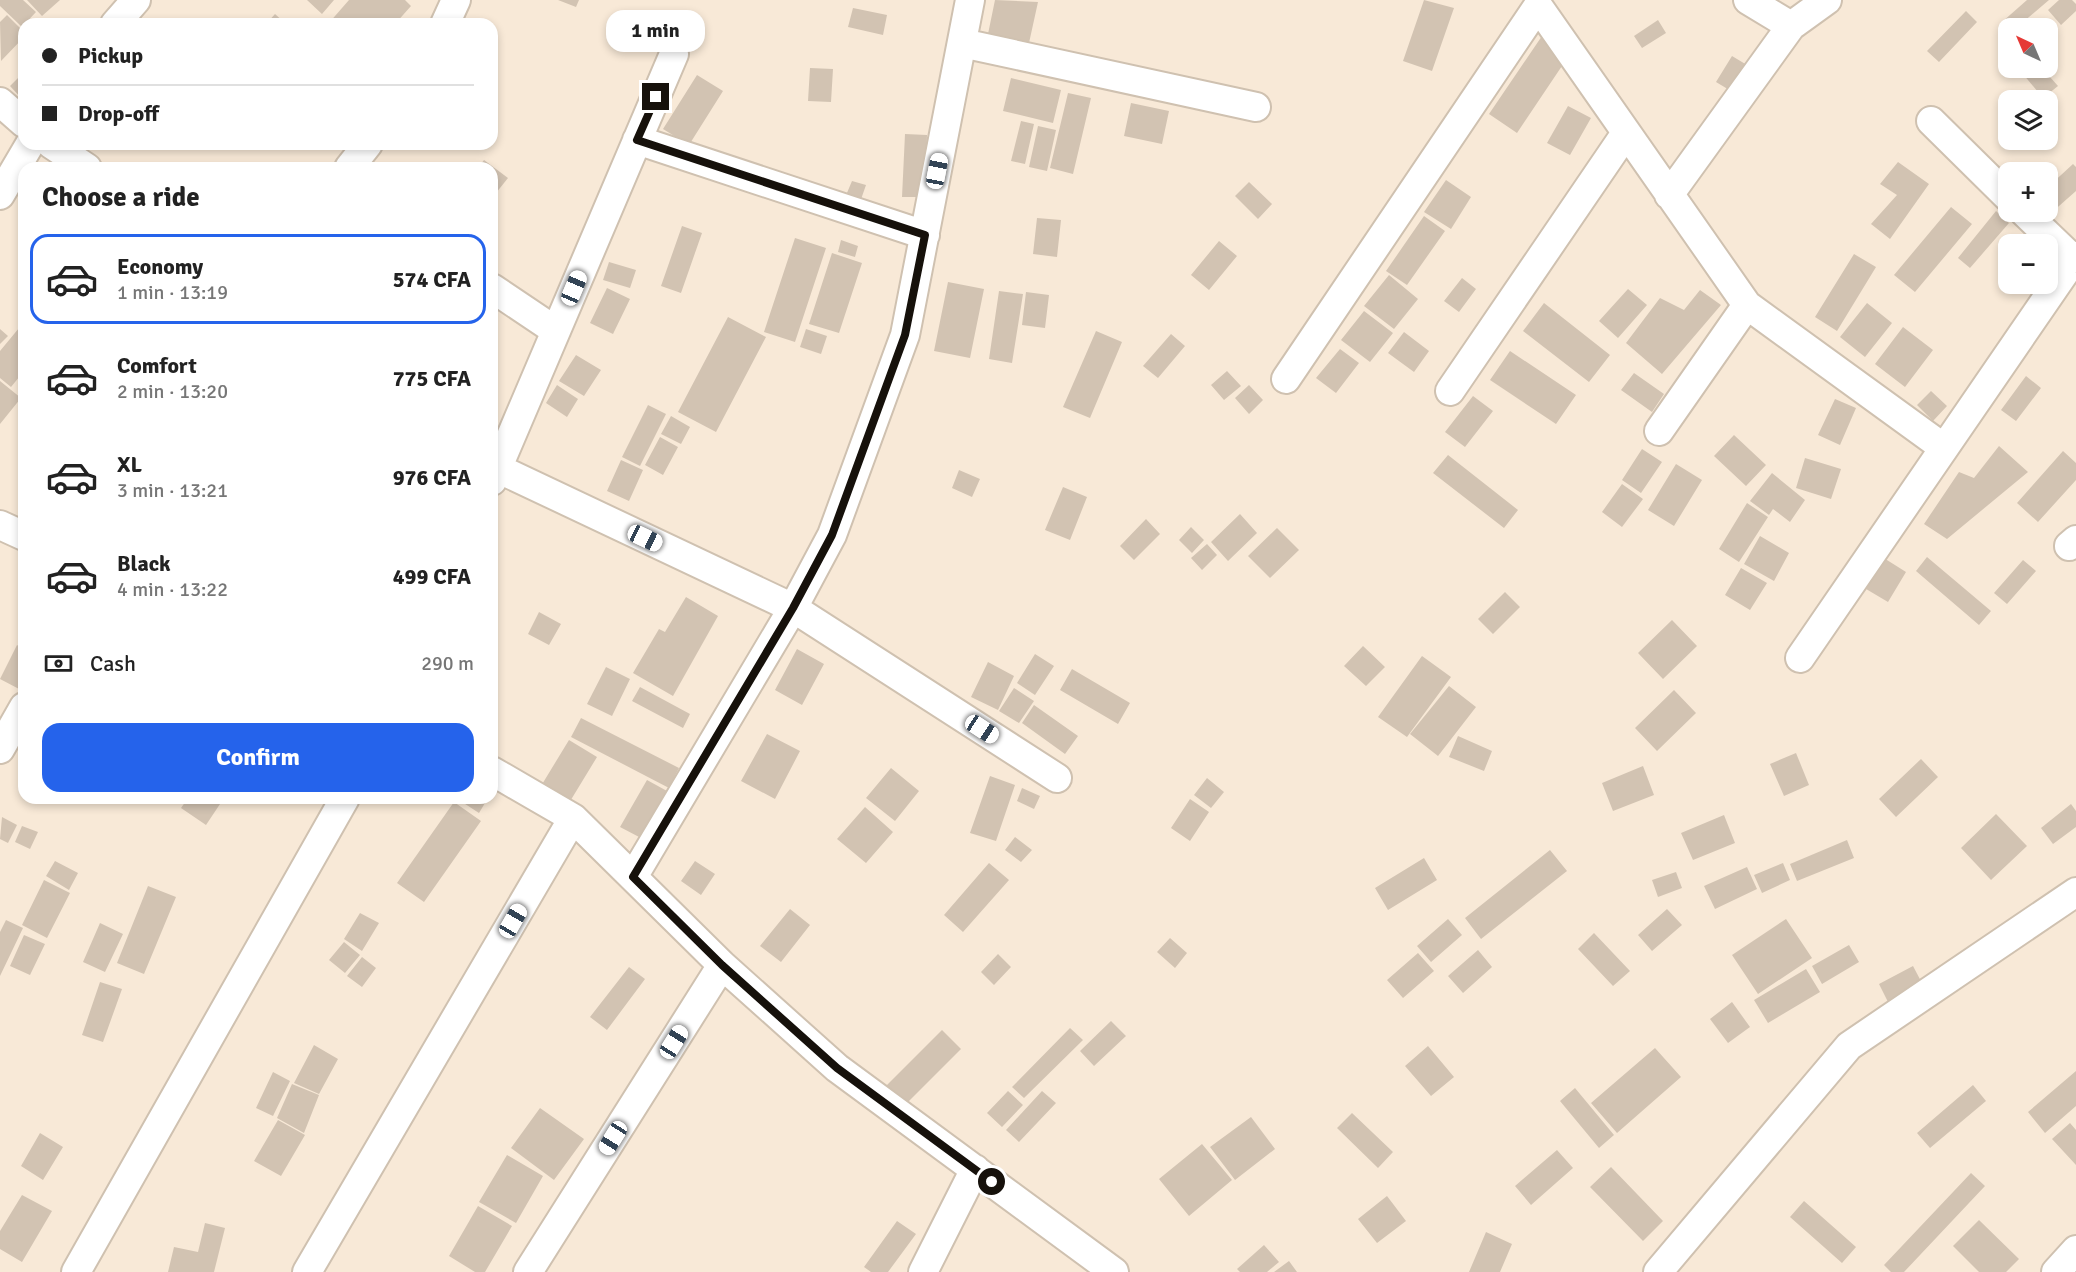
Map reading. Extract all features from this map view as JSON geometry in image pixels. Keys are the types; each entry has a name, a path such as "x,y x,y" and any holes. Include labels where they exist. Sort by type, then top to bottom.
{"street":[{"path":"120,18 136,0"},
{"path":"448,18 456,0"},
{"path":"633,877 793,608 832,535 905,335 970,0"},
{"path":"1748,0 1791,26"},
{"path":"1669,195 1791,26 1827,0"},
{"path":"1286,379 1538,6 1748,305 1944,448"},
{"path":"962,43 1257,107"},
{"path":"498,467 674,54"},
{"path":"0,102 18,118"},
{"path":"1931,121 1998,187"},
{"path":"1450,391 1626,133"},
{"path":"637,140 925,235"},
{"path":"60,150 78,162"},
{"path":"0,195 18,164"},
{"path":"1800,658 2074,258 2035,222"},
{"path":"498,292 556,331"},
{"path":"1659,431 1748,305"},
{"path":"498,475 793,608 1057,777"},
{"path":"0,525 18,533"},
{"path":"0,749 18,718"},
{"path":"498,774 573,818 722,965 837,1068 1114,1272"},
{"path":"76,1272 342,804"},
{"path":"307,1272 573,818"},
{"path":"1658,1272 1849,1046 2076,892"},
{"path":"528,1272 722,965"},
{"path":"923,1272 975,1169"},
{"path":"2056,1272 2076,1250"}],"building":[{"path":"0,0 23,0 36,12 30,18 18,18 18,23 0,6"},
{"path":"27,0 60,0 42,16"},
{"path":"307,0 334,0 322,14"},
{"path":"349,0 405,0 411,6 400,18 333,18"},
{"path":"558,0 579,0 576,7"},
{"path":"995,0 1038,2 1029,43 988,34"},
{"path":"1424,0 1454,8 1432,71 1403,61"},
{"path":"2027,0 2049,0 2028,18 2007,18"},
{"path":"2059,0 2072,0 2076,4 2076,11 2061,25 2058,18 2055,18 2048,10"},
{"path":"853,8 887,15 883,35 848,27"},
{"path":"1966,11 1977,22 1939,62 1927,51"},
{"path":"7,15 18,26 18,43 1,61 0,22"},
{"path":"1658,20 1666,33 1642,48 1634,36"},
{"path":"1542,36 1570,54 1517,133 1489,114"},
{"path":"1732,56 1747,65 1731,91 1716,82"},
{"path":"810,68 833,69 831,102 808,101"},
{"path":"697,75 723,91 689,145 663,129"},
{"path":"18,78 18,95 10,86"},
{"path":"1011,78 1061,90 1053,123 1003,111"},
{"path":"2026,78 2051,78 2058,86 2053,90 2036,90"},
{"path":"1068,93 1091,98 1073,174 1050,168"},
{"path":"1131,103 1169,111 1162,144 1124,136"},
{"path":"1568,106 1591,118 1570,155 1547,143"},
{"path":"1021,121 1034,124 1025,164 1011,161"},
{"path":"1038,126 1056,130 1047,171 1029,167"},
{"path":"905,134 927,135 925,197 902,197"},
{"path":"1898,162 1929,184 1890,239 1871,224 1897,195 1880,184"},
{"path":"2073,164 2076,167 2076,191 2058,207 2058,178"},
{"path":"498,170 508,178 498,190"},
{"path":"1446,180 1471,197 1451,229 1424,212"},
{"path":"852,181 866,185 859,205 844,200"},
{"path":"1249,182 1272,204 1258,219 1235,196"},
{"path":"1951,207 1972,224 1915,292 1894,275"},
{"path":"1996,211 1998,222 2009,223 1970,268 1958,258"},
{"path":"1424,216 1445,231 1407,285 1386,271"},
{"path":"1037,218 1061,220 1057,257 1033,254"},
{"path":"682,226 702,233 681,293 661,286"},
{"path":"795,238 826,248 795,342 764,332"},
{"path":"841,240 858,246 855,257 838,252"},
{"path":"1219,241 1237,256 1209,290 1191,275"},
{"path":"832,253 862,263 839,333 809,324"},
{"path":"1854,254 1876,267 1837,331 1815,317"},
{"path":"609,262 636,270 630,288 603,280"},
{"path":"1389,275 1418,299 1394,329 1364,306"},
{"path":"1462,278 1476,289 1459,312 1444,301"},
{"path":"948,282 984,289 970,358 934,351"},
{"path":"607,288 630,299 613,334 590,323"},
{"path":"1628,289 1647,305 1618,338 1599,321"},
{"path":"1700,290 1721,305 1662,374 1626,343 1660,298 1684,310"},
{"path":"999,291 1023,294 1012,363 989,359"},
{"path":"1026,292 1049,295 1045,328 1022,325"},
{"path":"1544,303 1610,355 1589,382 1523,331"},
{"path":"1867,303 1892,323 1865,357 1840,337"},
{"path":"1364,311 1393,333 1370,362 1341,340"},
{"path":"728,317 766,337 716,432 678,412"},
{"path":"1903,327 1933,350 1905,387 1875,364"},
{"path":"0,329 8,336 0,344"},
{"path":"18,329 18,378 11,387 0,378 0,351"},
{"path":"806,329 827,336 821,354 800,347"},
{"path":"1096,331 1122,342 1090,418 1063,407"},
{"path":"1404,332 1429,351 1414,372 1388,353"},
{"path":"1171,334 1185,346 1158,378 1143,366"},
{"path":"1340,349 1359,363 1336,393 1316,378"},
{"path":"1510,351 1576,395 1556,424 1490,380"},
{"path":"576,355 601,370 584,396 559,381"},
{"path":"1227,371 1241,386 1224,400 1211,385"},
{"path":"1634,373 1664,394 1652,412 1621,390"},
{"path":"2026,376 2041,388 2016,421 2001,410"},
{"path":"0,381 18,396 18,402 0,424"},
{"path":"557,385 578,399 567,417 546,403"},
{"path":"1249,385 1263,400 1249,414 1235,398"},
{"path":"1931,391 1947,406 1933,421 1917,405"},
{"path":"1473,396 1493,411 1465,447 1445,432"},
{"path":"1835,399 1856,408 1840,445 1818,435"},
{"path":"648,405 666,414 640,466 622,457"},
{"path":"671,416 690,427 681,444 661,434"},
{"path":"1734,435 1766,465 1746,486 1714,456"},
{"path":"660,437 678,447 663,475 645,465"},
{"path":"1999,446 2028,472 1947,539 1924,524 1959,472 1974,478"},
{"path":"1642,449 1662,462 1641,493 1622,480"},
{"path":"2063,451 2076,463 2076,480 2038,522 2017,503"},
{"path":"1448,455 1518,510 1504,528 1433,473"},
{"path":"1805,458 1841,469 1831,499 1796,488"},
{"path":"621,460 643,470 629,501 607,491"},
{"path":"1676,464 1702,480 1674,526 1648,510"},
{"path":"959,470 980,479 972,497 952,488"},
{"path":"1772,473 1805,500 1790,522 1773,509 1769,515 1750,501"},
{"path":"1622,484 1643,499 1622,527 1602,512"},
{"path":"1063,487 1087,497 1070,540 1045,530"},
{"path":"1747,503 1768,517 1739,562 1719,549"},
{"path":"1240,514 1257,533 1228,561 1211,542"},
{"path":"1146,519 1160,534 1134,560 1120,546"},
{"path":"1191,527 1204,540 1192,553 1179,540"},
{"path":"1277,528 1299,550 1270,578 1248,556"},
{"path":"1760,536 1789,553 1774,581 1744,564"},
{"path":"1207,544 1217,555 1202,570 1191,558"},
{"path":"1879,555 1906,572 1888,602 1861,586"},
{"path":"1927,557 1991,611 1979,625 1916,571"},
{"path":"2023,560 2036,571 2007,604 1994,593"},
{"path":"1741,568 1767,583 1750,610 1725,595"},
{"path":"1505,592 1520,607 1493,634 1478,619"},
{"path":"686,597 718,616 673,696 633,673 659,629 665,632"},
{"path":"539,612 561,624 549,645 528,634"},
{"path":"1672,620 1697,646 1663,679 1638,653"},
{"path":"17,645 18,688 0,679"},
{"path":"1363,646 1385,667 1366,686 1344,666"},
{"path":"797,649 824,664 802,705 775,690"},
{"path":"1035,654 1054,666 1035,695 1017,683"},
{"path":"1422,656 1451,677 1407,737 1378,717"},
{"path":"988,662 1014,676 998,710 971,697"},
{"path":"606,667 630,679 612,716 587,704"},
{"path":"1072,669 1130,703 1118,724 1060,690"},
{"path":"1449,686 1476,707 1438,756 1410,734"},
{"path":"640,687 690,714 683,728 632,701"},
{"path":"1014,688 1034,701 1019,723 999,711"},
{"path":"1674,690 1696,713 1657,751 1635,728"},
{"path":"1034,705 1078,736 1065,754 1022,723"},
{"path":"581,718 679,768 669,788 571,737"},
{"path":"767,734 800,751 775,799 741,781"},
{"path":"1458,736 1492,751 1484,771 1449,757"},
{"path":"569,740 597,757 569,803 541,786"},
{"path":"1796,753 1809,785 1784,796 1770,764"},
{"path":"1921,759 1938,777 1896,817 1879,799"},
{"path":"1643,766 1654,795 1613,811 1602,783"},
{"path":"891,768 919,791 895,821 866,798"},
{"path":"990,776 1015,785 996,841 970,833"},
{"path":"1207,778 1224,792 1211,808 1194,795"},
{"path":"647,780 667,791 641,838 620,827"},
{"path":"1022,788 1040,796 1034,809 1017,801"},
{"path":"1190,799 1209,812 1190,841 1171,828"},
{"path":"184,804 220,804 206,825 181,808"},
{"path":"453,804 457,804 481,821 424,902 397,883"},
{"path":"465,804 484,804 479,813"},
{"path":"2071,804 2076,811 2076,827 2053,844 2041,828"},
{"path":"865,807 893,832 866,863 837,839"},
{"path":"1996,814 2027,846 1991,880 1961,848"},
{"path":"1724,815 1735,843 1693,860 1681,833"},
{"path":"2,817 17,825 8,843 0,839"},
{"path":"22,826 38,832 30,849 15,842"},
{"path":"1015,837 1032,850 1021,862 1005,850"},
{"path":"1847,840 1854,858 1797,881 1790,864"},
{"path":"1550,850 1567,871 1481,939 1465,918"},
{"path":"1424,858 1437,880 1388,910 1375,888"},
{"path":"55,861 78,873 69,890 46,876"},
{"path":"695,861 715,874 701,895 681,881"},
{"path":"989,863 1009,880 963,932 944,915"},
{"path":"1783,863 1790,880 1762,893 1754,875"},
{"path":"1747,867 1757,889 1715,909 1704,886"},
{"path":"1676,872 1682,888 1658,897 1652,880"},
{"path":"44,880 70,893 47,938 22,925"},
{"path":"148,886 176,897 144,974 117,963"},
{"path":"790,909 810,925 781,962 760,946"},
{"path":"1667,909 1682,925 1652,951 1638,935"},
{"path":"360,913 379,923 362,951 344,939"},
{"path":"1448,919 1462,935 1431,962 1417,946"},
{"path":"1786,919 1812,958 1758,994 1732,955"},
{"path":"6,920 23,928 0,976 0,932"},
{"path":"100,923 123,934 105,972 83,962"},
{"path":"1594,933 1630,971 1613,986 1578,949"},
{"path":"24,935 45,944 30,975 10,966"},
{"path":"1170,938 1187,953 1175,968 1157,952"},
{"path":"344,942 360,955 345,973 329,960"},
{"path":"1849,945 1859,962 1822,984 1812,966"},
{"path":"1478,950 1492,967 1463,993 1448,976"},
{"path":"1418,953 1434,971 1403,998 1387,980"},
{"path":"998,954 1011,967 994,985 981,972"},
{"path":"362,957 376,968 362,987 347,976"},
{"path":"1913,966 1923,985 1889,1004 1879,984"},
{"path":"629,967 645,979 607,1030 590,1017"},
{"path":"1806,969 1820,992 1768,1023 1754,1000"},
{"path":"100,982 122,989 103,1042 82,1035"},
{"path":"1732,1002 1750,1027 1728,1043 1710,1019"},
{"path":"1111,1021 1126,1036 1094,1066 1080,1051"},
{"path":"1070,1028 1083,1040 1024,1098 1012,1087"},
{"path":"942,1030 961,1049 905,1105 886,1086"},
{"path":"314,1045 338,1059 319,1094 294,1083"},
{"path":"1428,1046 1454,1077 1431,1096 1405,1066"},
{"path":"1655,1048 1681,1077 1617,1133 1591,1103"},
{"path":"2076,1071 2076,1106 2045,1133 2028,1112"},
{"path":"273,1072 290,1081 273,1116 256,1108"},
{"path":"292,1084 319,1095 304,1133 277,1118"},
{"path":"1973,1085 1986,1101 1930,1148 1917,1133"},
{"path":"1575,1088 1614,1135 1599,1148 1560,1101"},
{"path":"1008,1091 1023,1105 1002,1127 987,1113"},
{"path":"1042,1091 1056,1103 1019,1142 1006,1130"},
{"path":"540,1108 584,1139 554,1180 511,1148"},
{"path":"1352,1113 1393,1152 1378,1168 1337,1128"},
{"path":"1251,1117 1275,1149 1235,1180 1210,1147"},
{"path":"278,1120 305,1135 281,1176 254,1161"},
{"path":"2070,1123 2076,1130 2076,1165 2052,1139"},
{"path":"40,1133 63,1147 43,1180 21,1166"},
{"path":"1202,1144 1232,1180 1189,1216 1159,1179"},
{"path":"1557,1150 1573,1168 1531,1205 1515,1186"},
{"path":"507,1155 543,1176 516,1223 479,1202"},
{"path":"1611,1167 1663,1221 1643,1241 1590,1187"},
{"path":"1971,1173 1985,1186 1904,1272 1891,1272 1884,1265"},
{"path":"22,1195 52,1211 22,1262 0,1249 0,1231"},
{"path":"1387,1196 1406,1221 1377,1243 1358,1219"},
{"path":"1804,1201 1856,1247 1842,1263 1790,1217"},
{"path":"478,1206 512,1226 485,1272 475,1272 449,1256"},
{"path":"1979,1220 2019,1259 2006,1272 1979,1272 1953,1246"},
{"path":"897,1221 916,1234 888,1272 871,1272 864,1267"},
{"path":"205,1223 225,1228 214,1272 168,1272 174,1247 198,1252"},
{"path":"1486,1232 1512,1244 1500,1272 1469,1272"},
{"path":"1264,1245 1279,1262 1267,1272 1240,1272 1237,1269"},
{"path":"1289,1261 1297,1272 1274,1272"}],"route":[{"path":"656,97 637,140 925,235 905,335 832,535 793,608 633,877 722,965 837,1068 992,1182"}]}
